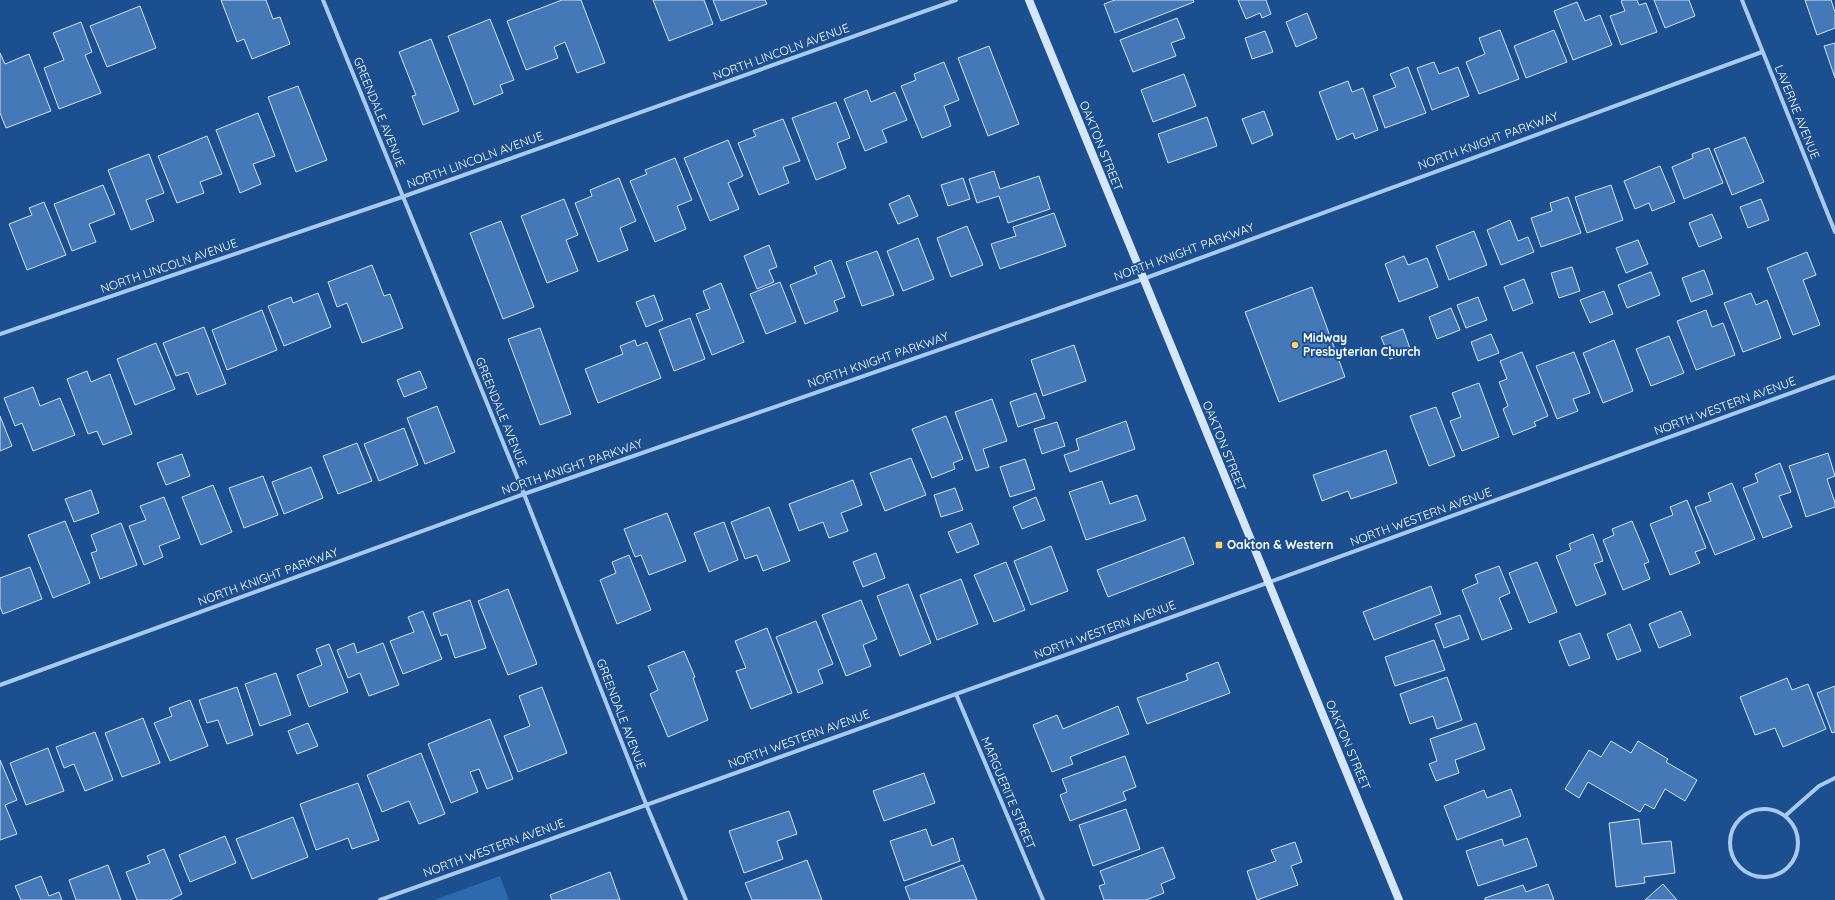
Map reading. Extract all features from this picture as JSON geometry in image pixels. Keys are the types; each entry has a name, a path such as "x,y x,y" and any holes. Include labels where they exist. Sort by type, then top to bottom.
{"main road":[{"name":"OAKTON STREET","path":"1029,0 1267,583 1399,900"}],"street":[{"name":"GREENDALE AVENUE","path":"323,0 524,494 646,804 686,900"},
{"name":"NORTH LINCOLN AVENUE","path":"0,334 402,197 956,0"},
{"name":"LAVERNE AVENUE","path":"1742,0 1835,232"},
{"name":"NORTH KNIGHT PARKWAY","path":"0,685 524,494 1143,278 1762,52"},
{"name":"NORTH WESTERN AVENUE","path":"380,900 1267,583 1835,377"},
{"name":"MARGUERITE STREET","path":"956,694 1042,900"},
{"path":"1785,816 1819,786 1835,778"},
{"path":"1764,809 1775,811 1785,816 1797,835 1798,846 1790,866 1781,873 1771,877 1760,877 1749,874 1740,867 1733,858 1730,847 1731,836 1739,821 1752,811 1764,809"}],"shaded area":[{"path":"500,876 509,900 434,900"}],"building":[{"path":"221,0 266,0 273,19 280,17 290,44 252,59 244,39 237,42"},
{"path":"562,0 581,0 605,63 577,73 565,42 554,47 558,58 526,70 507,21"},
{"path":"653,0 704,0 713,24 669,41"},
{"path":"713,0 765,0 767,4 721,21"},
{"path":"1115,0 1193,0 1194,2 1115,33 1104,4"},
{"path":"1238,0 1266,0 1271,14 1262,18 1260,13 1246,19"},
{"path":"1637,0 1639,5 1646,3 1657,32 1621,45 1610,16 1625,11 1621,1"},
{"path":"1654,0 1689,0 1695,16 1665,28"},
{"path":"1805,0 1831,0 1835,12 1835,28 1817,35"},
{"path":"1577,2 1585,21 1600,15 1612,45 1573,60 1554,11"},
{"path":"140,6 156,48 107,67 90,26"},
{"path":"1307,13 1317,38 1296,47 1286,22"},
{"path":"1177,18 1185,38 1171,43 1176,56 1133,72 1120,40"},
{"path":"490,19 514,80 500,85 503,93 474,105 448,36"},
{"path":"81,22 92,52 85,55 101,93 59,109 44,68 64,60 53,33"},
{"path":"1500,30 1519,79 1479,94 1466,62 1485,54 1479,38"},
{"path":"1554,30 1567,62 1526,78 1514,46"},
{"path":"1265,31 1273,52 1252,59 1245,38"},
{"path":"431,39 459,111 423,125 412,96 416,95 399,52"},
{"path":"1835,43 1835,78 1824,46"},
{"path":"989,46 1019,124 988,136 958,58"},
{"path":"0,53 5,64 29,54 51,111 6,128 0,113"},
{"path":"944,62 959,100 944,106 951,126 922,138 901,86 916,80 914,74"},
{"path":"1434,62 1439,74 1458,67 1469,96 1432,110 1417,68"},
{"path":"1408,67 1426,113 1385,128 1373,96 1396,87 1390,74"},
{"path":"1184,74 1196,106 1153,122 1141,90"},
{"path":"1348,81 1352,92 1363,88 1378,130 1355,139 1353,133 1337,140 1319,92"},
{"path":"298,86 327,160 296,172 268,97"},
{"path":"867,90 871,102 895,92 907,120 882,130 887,142 865,151 844,99"},
{"path":"836,102 850,138 837,143 846,168 816,180 792,118"},
{"path":"1264,111 1273,135 1252,144 1242,119"},
{"path":"258,113 275,156 253,164 261,184 240,193 216,130"},
{"path":"1207,117 1217,146 1168,163 1158,134"},
{"path":"783,119 800,161 783,167 789,183 759,195 738,143 756,136 753,130"},
{"path":"207,136 222,174 200,182 204,193 177,203 158,156"},
{"path":"1745,137 1764,182 1732,195 1714,149"},
{"path":"728,140 743,176 728,183 739,209 710,221 684,158"},
{"path":"1709,148 1723,183 1684,199 1672,167 1693,158 1692,154"},
{"path":"149,154 164,193 146,200 154,221 131,230 108,170"},
{"path":"675,158 692,200 677,206 686,229 655,242 630,181 647,174 645,170"},
{"path":"1660,166 1675,202 1652,211 1649,203 1635,209 1624,181"},
{"path":"994,171 1000,189 1039,176 1050,209 1008,223 999,196 977,203 969,179"},
{"path":"619,178 636,221 620,228 628,250 598,262 575,203 592,196 590,190"},
{"path":"963,178 970,199 948,206 941,185"},
{"path":"103,185 115,214 89,224 96,242 72,251 54,204"},
{"path":"1611,185 1623,220 1587,233 1575,197"},
{"path":"909,195 918,216 898,224 889,204"},
{"path":"1568,197 1581,233 1541,247 1531,218 1552,211 1550,203"},
{"path":"564,199 578,235 566,240 578,271 547,283 521,216"},
{"path":"1761,199 1769,220 1748,228 1740,207"},
{"path":"44,202 66,255 27,270 9,224 32,215 29,208"},
{"path":"1054,213 1066,246 1000,269 991,244 1016,236 1013,227"},
{"path":"1712,214 1722,238 1699,247 1689,223"},
{"path":"1510,220 1518,241 1528,237 1534,252 1501,265 1487,230"},
{"path":"501,221 534,307 503,319 470,233"},
{"path":"967,226 983,265 951,277 937,238"},
{"path":"1474,231 1487,265 1449,280 1436,246"},
{"path":"918,238 934,279 903,291 887,251"},
{"path":"1638,240 1648,264 1626,273 1616,248"},
{"path":"769,245 777,267 769,270 774,282 757,289 744,256"},
{"path":"877,251 894,295 862,306 846,262"},
{"path":"1807,252 1816,275 1803,280 1820,325 1793,335 1767,268"},
{"path":"1404,256 1408,265 1427,258 1438,287 1399,302 1385,264"},
{"path":"831,260 845,297 834,301 838,311 805,324 790,285 817,274 814,267"},
{"path":"372,265 384,296 390,294 403,328 362,343 347,303 337,307 328,282"},
{"path":"1572,267 1580,291 1559,298 1551,273"},
{"path":"1704,270 1713,294 1691,302 1682,278"},
{"path":"1651,272 1660,295 1627,308 1618,285"},
{"path":"1524,279 1533,303 1513,311 1504,287"},
{"path":"780,282 796,322 766,334 750,294"},
{"path":"721,283 744,342 712,355 696,314 710,309 703,291"},
{"name":"Midway Presbyterian Church","path":"1312,287 1345,377 1279,402 1245,312"},
{"path":"1604,291 1613,314 1590,323 1580,300"},
{"path":"318,293 331,327 284,346 268,306 291,297 293,303"},
{"path":"1751,293 1756,305 1767,300 1781,338 1743,352 1724,303"},
{"path":"654,295 663,320 646,327 636,302"},
{"path":"1478,297 1487,320 1466,328 1457,305"},
{"path":"1451,308 1460,330 1437,339 1429,317"},
{"path":"262,310 277,350 227,370 212,330"},
{"path":"1706,310 1712,327 1723,323 1735,355 1696,370 1677,321"},
{"path":"690,318 705,359 674,371 659,330"},
{"path":"204,327 226,384 197,395 188,372 176,376 163,343"},
{"path":"540,328 571,414 540,425 508,339"},
{"path":"1403,329 1411,351 1390,359 1381,337"},
{"path":"1491,334 1499,353 1478,361 1471,342"},
{"path":"1669,336 1684,373 1651,386 1636,349"},
{"path":"635,340 637,346 647,342 661,378 598,403 585,369 623,354 620,346"},
{"path":"1614,340 1633,391 1603,403 1583,353"},
{"path":"156,343 175,389 135,405 117,359"},
{"path":"1074,345 1086,381 1043,396 1031,360"},
{"path":"1522,352 1548,416 1534,422 1536,426 1513,435 1503,409 1508,406 1499,382 1507,379 1500,361"},
{"path":"1574,352 1590,393 1573,399 1578,411 1557,419 1536,366"},
{"path":"87,371 91,382 110,374 132,434 103,445 97,431 88,434 67,379"},
{"path":"420,371 427,388 404,397 397,380"},
{"path":"1479,383 1499,437 1462,451 1450,421 1461,417 1452,393"},
{"path":"33,387 40,406 60,398 75,435 33,451 22,423 15,426 4,398"},
{"path":"1036,393 1045,418 1018,427 1010,402"},
{"path":"992,399 1007,441 983,449 989,467 976,471 955,412"},
{"path":"437,406 455,452 425,464 407,418"},
{"path":"1436,407 1455,456 1429,466 1410,416"},
{"path":"0,416 12,446 0,451"},
{"path":"946,416 963,459 953,463 955,469 932,478 912,429"},
{"path":"1126,421 1135,449 1070,472 1064,455 1079,450 1076,439"},
{"path":"1057,422 1065,446 1042,454 1034,429"},
{"path":"404,428 418,465 379,481 364,444"},
{"path":"357,443 372,481 338,494 323,456"},
{"path":"1386,450 1397,483 1351,499 1348,491 1322,501 1313,475"},
{"path":"1828,453 1835,476 1827,479 1835,507 1806,517 1789,466"},
{"path":"182,454 190,476 166,485 157,463"},
{"path":"911,458 926,495 885,511 870,473"},
{"path":"1025,459 1035,489 1010,497 1000,467"},
{"path":"1780,463 1791,492 1779,496 1792,527 1763,538 1743,488 1758,482 1755,474"},
{"path":"311,467 323,498 284,514 272,482"},
{"path":"263,476 278,515 244,528 229,488"},
{"path":"853,480 862,505 841,513 848,531 829,538 823,522 799,531 789,504"},
{"path":"1102,481 1110,504 1137,495 1146,520 1086,540 1069,492"},
{"path":"1732,483 1755,539 1715,555 1695,507 1711,501 1708,493"},
{"path":"213,485 232,532 201,545 182,497"},
{"path":"955,488 963,510 941,517 934,495"},
{"path":"91,490 99,513 74,522 65,499"},
{"path":"164,497 180,538 159,546 163,557 144,565 129,526 146,520 140,506"},
{"path":"1036,497 1045,520 1022,529 1013,507"},
{"path":"1687,500 1706,548 1695,552 1700,563 1670,575 1650,524 1673,515 1670,507"},
{"path":"769,507 790,561 763,571 757,555 745,559 731,522"},
{"path":"667,513 686,561 649,575 641,555 635,557 624,529"},
{"path":"65,521 90,583 53,598 28,535"},
{"path":"1632,521 1649,562 1644,564 1650,579 1623,590 1603,540 1614,535 1612,529"},
{"path":"724,522 738,560 709,572 694,533"},
{"path":"121,523 137,565 100,579 91,553 97,551 91,535"},
{"path":"971,523 979,544 957,553 948,532"},
{"path":"1593,534 1603,561 1594,564 1606,594 1576,606 1556,556 1571,550 1569,544"},
{"path":"1184,537 1194,564 1108,597 1097,570"},
{"path":"1051,546 1068,591 1031,605 1014,561"},
{"path":"876,553 885,578 863,587 853,562"},
{"path":"629,555 651,610 617,624 600,580 616,573 612,562"},
{"path":"1006,562 1025,610 994,622 974,575"},
{"path":"1537,562 1557,612 1529,623 1509,573"},
{"path":"1499,566 1510,593 1499,598 1512,629 1482,640 1462,590 1478,583 1475,575"},
{"path":"30,567 42,599 3,614 0,607 0,578"},
{"path":"961,579 978,624 937,640 920,595"},
{"path":"908,584 931,643 900,656 877,596"},
{"path":"1431,586 1441,614 1374,640 1363,612"},
{"path":"508,589 537,664 508,675 478,601"},
{"path":"470,600 486,648 455,658 447,634 441,636 433,613"},
{"path":"861,600 877,639 863,645 871,666 846,676 822,615"},
{"path":"423,611 442,659 403,674 390,641 414,632 408,617"},
{"path":"1681,611 1691,635 1659,648 1649,624"},
{"path":"1460,615 1469,639 1444,648 1435,624"},
{"path":"816,621 833,664 818,670 823,683 798,693 776,637"},
{"path":"1630,624 1641,651 1617,660 1607,634"},
{"path":"767,628 792,693 751,709 736,671 746,668 735,641"},
{"path":"1580,633 1590,658 1569,666 1559,641"},
{"path":"1434,640 1445,670 1395,686 1385,657"},
{"path":"354,643 357,653 383,643 399,685 369,696 360,673 348,678 337,650"},
{"path":"329,644 348,692 309,707 297,675 322,665 316,649"},
{"path":"684,651 695,677 693,678 708,720 668,737 650,694 658,690 648,666"},
{"path":"1218,662 1230,693 1147,724 1137,698 1188,680 1186,674"},
{"path":"276,673 291,715 260,726 245,684"},
{"path":"1447,677 1462,720 1437,729 1433,716 1410,724 1400,694"},
{"path":"1787,678 1792,690 1808,684 1826,729 1783,747 1775,728 1755,735 1740,697"},
{"path":"1835,686 1835,732 1832,733 1817,693"},
{"path":"237,687 253,735 227,744 218,720 207,723 199,700"},
{"path":"542,687 567,753 518,772 504,736 530,726 519,696"},
{"path":"190,700 208,746 170,761 154,723 172,716 169,708"},
{"path":"1118,706 1129,734 1070,757 1073,764 1052,772 1033,725 1057,715 1063,729"},
{"path":"143,718 160,763 122,777 105,733"},
{"path":"490,719 513,779 487,789 479,769 470,772 478,792 451,803 428,744"},
{"path":"308,723 318,746 297,754 288,731"},
{"path":"1476,723 1485,749 1455,760 1459,773 1436,781 1429,764 1437,761 1430,739"},
{"path":"95,732 113,780 85,791 74,764 64,768 56,747"},
{"path":"1611,741 1631,753 1638,741 1668,759 1666,762 1697,780 1685,801 1665,789 1654,809 1645,804 1640,812 1588,782 1579,798 1565,789 1589,750 1601,757"},
{"path":"48,748 64,791 26,805 10,763"},
{"path":"421,753 445,814 419,824 409,801 382,812 367,775"},
{"path":"1125,756 1136,787 1123,792 1126,800 1070,821 1060,795 1067,792 1062,779"},
{"path":"0,760 17,800 5,805 17,834 0,840"},
{"path":"924,773 935,803 884,821 873,791"},
{"path":"358,783 379,840 352,849 348,838 316,850 300,804"},
{"path":"1511,789 1521,816 1457,840 1444,806 1484,790 1487,798"},
{"path":"1126,809 1140,849 1093,866 1079,825"},
{"path":"789,811 797,834 777,841 783,859 744,873 729,831"},
{"path":"293,817 308,857 252,879 236,839"},
{"path":"1639,819 1642,844 1671,841 1675,873 1644,877 1645,883 1616,887 1609,823"},
{"path":"926,829 932,846 953,838 960,861 904,881 890,841"},
{"path":"225,836 236,863 190,882 179,855"},
{"path":"1527,838 1537,866 1478,886 1466,851 1502,839 1504,846"},
{"path":"1295,842 1302,862 1291,866 1298,885 1257,900 1247,871 1276,861 1271,850"},
{"path":"1163,847 1175,878 1161,884 1164,893 1146,900 1104,900 1099,886 1105,884 1100,871"},
{"path":"164,849 182,894 170,900 137,900 126,872 150,863 147,856"},
{"path":"807,860 822,900 752,900 745,883"},
{"path":"108,865 121,900 76,900 69,880"},
{"path":"963,865 977,900 910,900 905,887"},
{"path":"610,872 620,900 552,900 550,895"},
{"path":"41,876 49,896 59,892 62,900 21,900 15,886"},
{"path":"1548,884 1554,900 1485,900 1485,898 1523,885 1526,892"},
{"path":"1663,884 1677,900 1645,900"}],"place":[{"name":"Midway Presbyterian Church","path":"1295,345"},
{"name":"Oakton & Western","path":"1219,545"}]}
